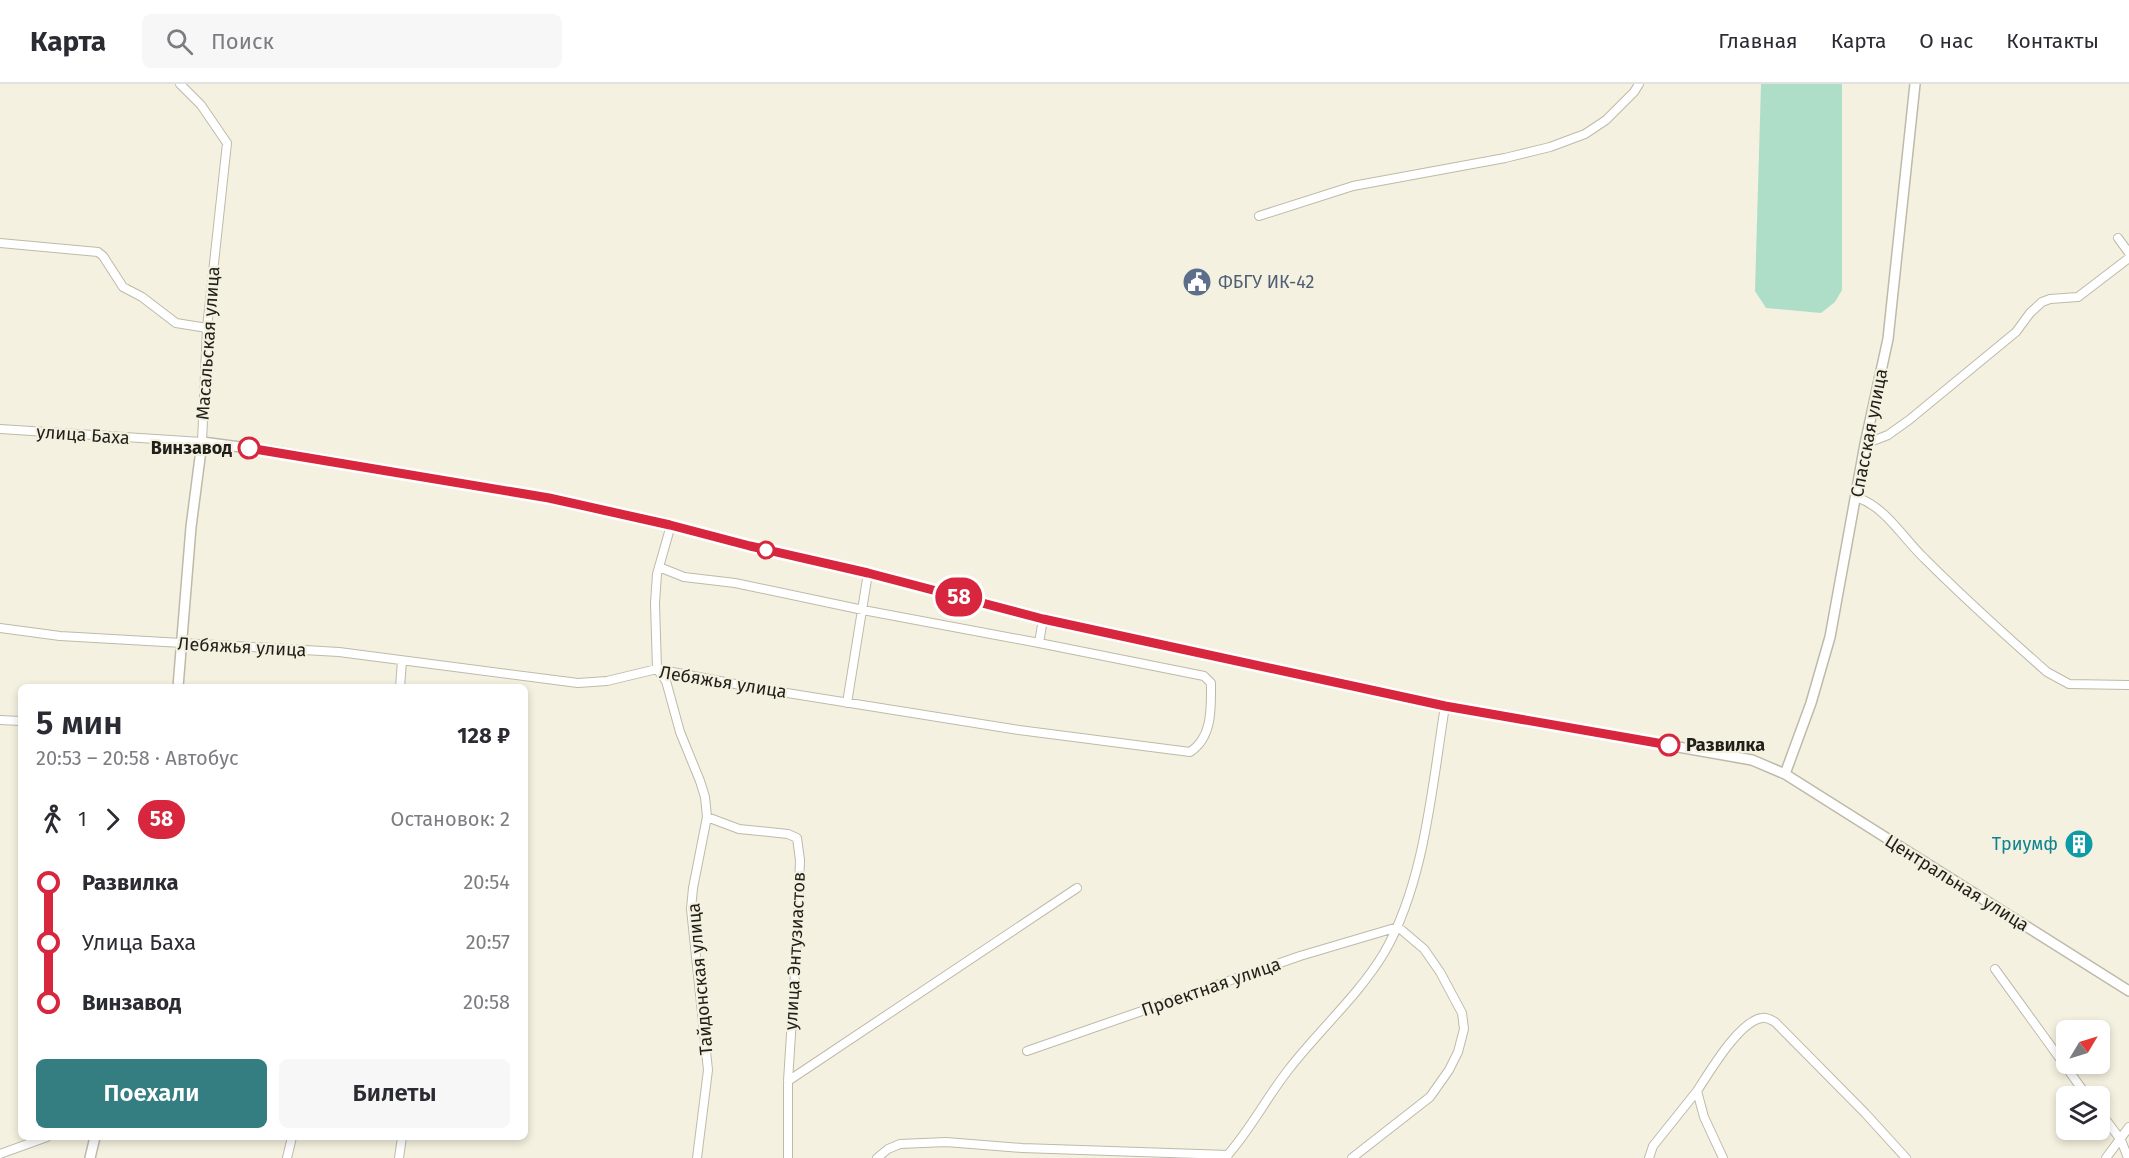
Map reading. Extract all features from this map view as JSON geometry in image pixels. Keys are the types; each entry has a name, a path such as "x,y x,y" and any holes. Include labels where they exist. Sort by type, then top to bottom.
{"street":[{"name":"Масальская улица","path":"178,684 191,527 202,442 207,328 226,143 201,105 180,84"},
{"path":"1259,216 1353,186 1505,158 1550,147 1585,134 1606,120 1639,84"},
{"name":"Спасская улица","path":"1785,774 1811,703 1830,637 1865,444 1888,339 1915,84"},
{"path":"2118,238 2129,253"},
{"path":"0,243 98,252 123,287 142,297 176,323 207,328"},
{"path":"1865,444 1888,435 1917,413 2016,332 2030,313 2042,302 2050,299 2078,297 2129,258"},
{"name":"улица Баха","path":"0,429 202,442 272,451 549,498 868,573 1043,619 1445,706 1752,760 1785,774"},
{"path":"1856,497 1878,508 1922,556 2047,672 2069,684 2129,685"},
{"name":"Тайдонская улица","path":"670,525 659,567 655,603 657,669 666,681 680,732 700,781 705,797 706,817 691,909 708,1070 697,1158"},
{"path":"659,567 684,577 735,583 1039,643 1043,619"},
{"path":"847,703 868,573"},
{"name":"Лебяжья улица","path":"0,628 60,636 339,652 578,683 607,681 657,669 847,703 1018,730 1190,752 1201,745 1209,725 1211,683 1204,676 1039,643"},
{"path":"400,684 402,661"},
{"path":"877,1158 900,1143 923,1142 1022,1148 1073,1154 1226,1156 1244,1136 1288,1070 1363,981 1383,954 1398,927 1418,869 1445,706"},
{"path":"0,720 18,721"},
{"name":"Центральная улица","path":"1785,774 2129,991"},
{"name":"улица Энтузиастов","path":"706,817 739,829 788,834 797,838 800,860 788,1081 788,1158"},
{"path":"788,1081 1077,888"},
{"path":"1352,1158 1430,1097 1449,1070 1458,1052 1464,1029 1462,1013 1440,972 1424,949 1398,927"},
{"name":"Проектная улица","path":"1027,1051 1300,956 1398,927"},
{"path":"1995,969 2080,1086"},
{"path":"1649,1158 1653,1146 1697,1091 1728,1046 1741,1031 1761,1018 1768,1018 1775,1022 1865,1113 1906,1158"},
{"path":"1697,1091 1704,1117 1723,1158"},
{"path":"2110,1125 2121,1140 2128,1158"},
{"path":"2106,1158 2129,1127"},
{"path":"0,1154 39,1140"},
{"path":"90,1158 94,1140"},
{"path":"287,1158 291,1140"},
{"path":"399,1158 402,1140"}],"green space":[{"path":"1761,84 1842,84 1842,290 1835,302 1821,313 1766,308 1755,291"}],"bus line":[{"name":"58","path":"249,448 549,498 868,573 1043,619 1445,706 1669,745"}],"place":[{"name":"ФБГУ ИК-42","path":"1197,282"},
{"name":"Винзавод","path":"249,448"},
{"name":"Развилка","path":"1669,745"},
{"name":"Триумф","path":"2079,844"}]}
